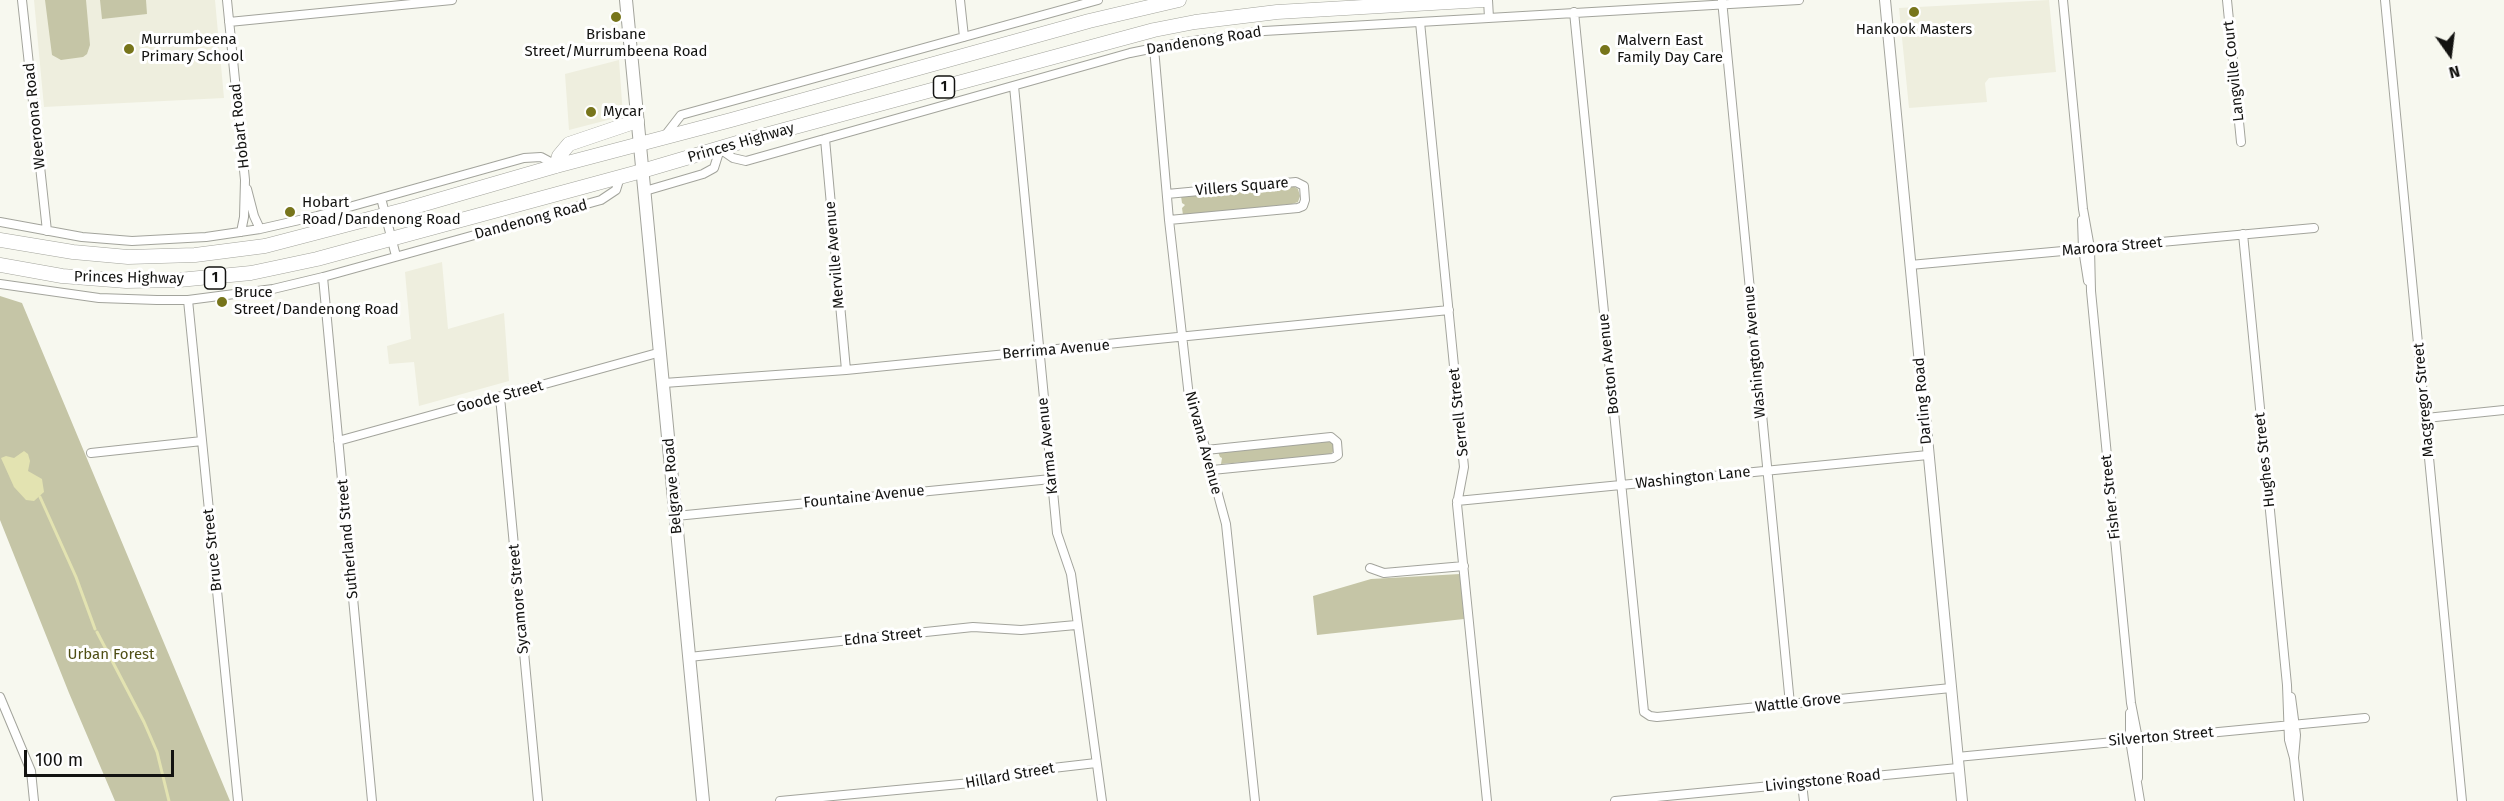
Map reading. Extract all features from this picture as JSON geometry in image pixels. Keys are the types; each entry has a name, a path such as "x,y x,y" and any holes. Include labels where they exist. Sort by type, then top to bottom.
{"highway":[{"name":"Princes Highway","path":"0,240 90,254 186,256 265,246 386,215 556,166 1073,25 1179,0"},
{"name":"Princes Highway","path":"0,265 50,274 145,281 210,278 293,265 1154,30 1240,16 1486,0"},
{"path":"1073,25 1078,49"},
{"path":"556,166 559,156 569,144 637,121"}],"main road":[{"name":"Belgrave Road","path":"626,0 703,801"}],"street":[{"name":"Weeroona Road","path":"22,0 47,231"},
{"name":"Hobart Road","path":"227,0 245,180 244,217 241,232"},
{"path":"229,22 452,0"},
{"path":"960,0 964,37"},
{"path":"663,138 681,116 1098,0"},
{"path":"1486,0 1489,18"},
{"name":"Dandenong Road","path":"720,149 733,158 746,161 1154,48 1264,31 1799,0"},
{"name":"Darling Road","path":"1885,0 1962,801"},
{"name":"Fisher Street","path":"2063,0 2140,801"},
{"name":"Langville Court","path":"2227,0 2241,142"},
{"name":"Macgregor Street","path":"2385,0 2462,801"},
{"name":"Washington Avenue","path":"1722,3 1790,704"},
{"name":"Boston Avenue","path":"1574,12 1641,703 1646,715"},
{"name":"Serrell Street","path":"1420,22 1465,471 1457,501 1487,801"},
{"name":"Nirvana Avenue","path":"1154,48 1168,220 1189,397 1226,524 1255,801"},
{"path":"800,83 813,97"},
{"name":"Karma Avenue","path":"1014,86 1058,542 1068,559 1071,574 1076,624 1102,801"},
{"name":"Merville Avenue","path":"825,139 846,370"},
{"path":"645,191 703,174 714,168 720,149"},
{"path":"0,222 47,231 132,241 181,239 260,229 317,216 524,158 541,157 556,166"},
{"name":"Dandenong Road","path":"0,285 99,298 188,300 253,292 323,277 601,200 616,190 620,177"},
{"name":"Hobart Road","path":"245,180 254,216 260,229"},
{"name":"Villers Square","path":"1167,194 1296,182 1304,186 1305,200 1303,206 1298,208 1168,220"},
{"path":"381,198 396,256"},
{"name":"Maroora Street","path":"1910,265 2314,228"},
{"name":"Hughes Street","path":"2243,234 2299,801"},
{"name":"Sutherland Street","path":"323,277 372,801"},
{"name":"Bruce Street","path":"188,300 238,801"},
{"name":"Berrima Avenue","path":"664,383 846,370 1449,310"},
{"name":"Goode Street","path":"338,441 661,352"},
{"name":"Sycamore Street","path":"500,397 538,801"},
{"path":"2426,418 2504,410"},
{"path":"1206,450 1331,437 1337,442 1338,455 1333,458 1212,470"},
{"path":"91,453 202,441"},
{"name":"Washington Lane","path":"1457,501 1928,455"},
{"name":"Fountaine Avenue","path":"676,516 1051,479"},
{"path":"1370,568 1384,573 1464,566"},
{"name":"Edna Street","path":"689,657 973,627 1021,630 1076,624"},
{"name":"Wattle Grove","path":"1646,715 1653,717 1951,688"},
{"path":"0,697 32,771 34,801"},
{"name":"Silverton Street","path":"1958,762 2134,740 2365,718"},
{"name":"Livingstone Road","path":"1615,801 1802,783 1958,762"},
{"name":"Hillard Street","path":"780,801 992,781 1027,771 1096,764"},
{"path":"1802,783 1804,801"}],"shaded area":[{"name":"Murrumbeena Primary School","path":"34,0 215,0 224,98 44,107"},
{"path":"2049,0 2056,72 1989,78 1985,83 1987,102 1909,108 1899,8"},
{"path":"619,60 623,116 569,130 565,74"},
{"path":"442,262 448,329 504,313 509,381 419,406 414,362 389,364 387,346 411,339 405,272"},
{"path":"24,451 28,454 30,461 28,471 42,479 44,492 34,501 26,500 14,487 1,458 6,456 14,458"}],"green space":[{"path":"45,0 86,0 90,45 87,54 83,57 61,60 52,55"},
{"path":"100,0 146,0 147,14 102,19"},
{"path":"1293,186 1298,189 1300,196 1298,202 1292,204 1183,215 1182,208 1185,205 1182,203 1181,196"},
{"name":"Urban Forest","path":"0,296 22,303 230,801 115,801 0,520"},
{"path":"1333,442 1335,450 1329,455 1221,464 1222,458 1218,452"},
{"path":"1460,574 1464,619 1317,635 1313,596 1371,579"}],"waterway":[{"path":"40,497 76,577 95,629"},
{"path":"97,632 157,752 169,801"}],"place":[{"name":"Hankook Masters","path":"1914,12"},
{"name":"Brisbane Street/Murrumbeena Road","path":"616,17"},
{"name":"Murrumbeena Primary School","path":"129,49"},
{"name":"Malvern East Family Day Care","path":"1605,50"},
{"name":"Mycar","path":"591,112"},
{"name":"Hobart Road/Dandenong Road","path":"290,212"},
{"name":"Bruce Street/Dandenong Road","path":"222,302"}]}
